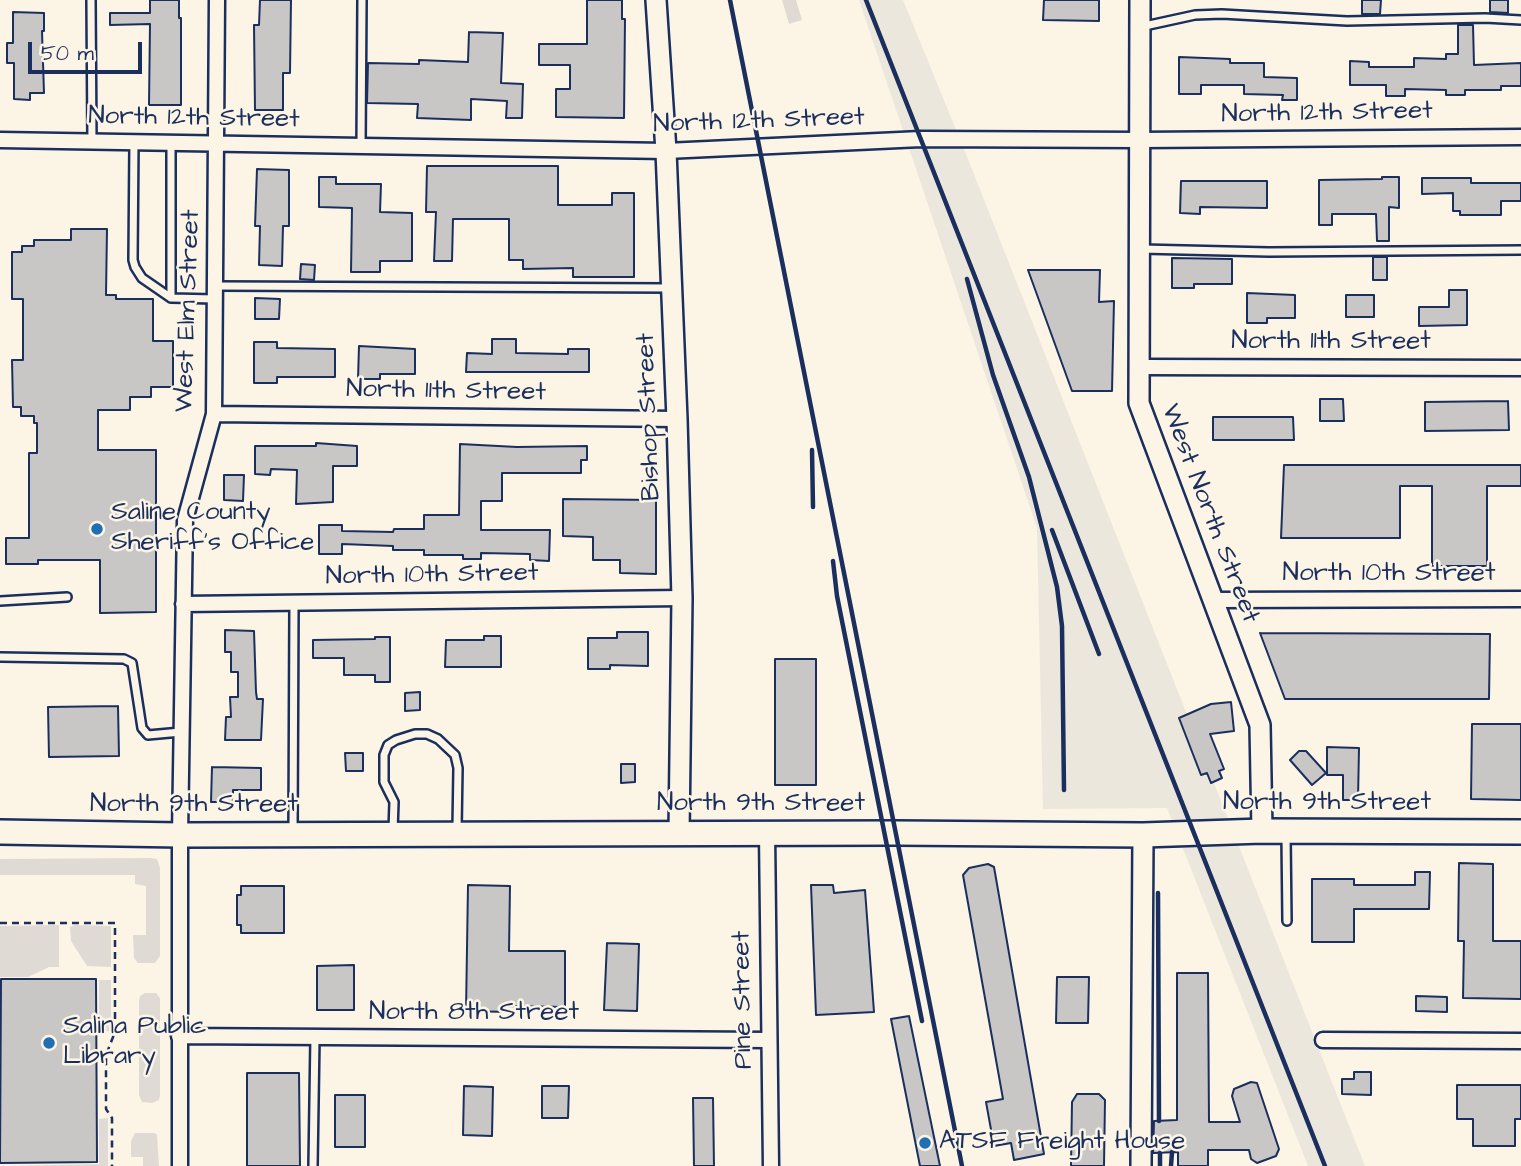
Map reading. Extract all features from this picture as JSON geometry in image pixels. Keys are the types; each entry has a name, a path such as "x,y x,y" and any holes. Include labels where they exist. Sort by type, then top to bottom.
{"main road":[{"name":"North 9th Street","path":"0,832 180,835 1143,835 1262,831 1521,832"}],"street":[{"name":"West Elm Street","path":"180,1166 180,835 185,520 214,414 217,0"},
{"name":"Bishop Street","path":"656,0 666,151 682,598 679,833"},
{"name":"West North Street","path":"1140,0 1139,403 1260,725 1262,831"},
{"name":"North 12th Street","path":"0,140 666,151 921,139 1521,137"},
{"name":"North 11th Street","path":"1140,367 1521,368"},
{"name":"North 11th Street","path":"214,414 677,419"},
{"name":"North 10th Street","path":"183,604 682,598"},
{"name":"North 10th Street","path":"1214,600 1521,599"},
{"name":"Pine Street","path":"767,833 771,1166"},
{"path":"1141,1166 1143,835"},
{"name":"North 8th Street","path":"179,1037 769,1040"},
{"path":"1323,1040 1521,1041"}],"lane":[{"path":"91,0 92,142"},
{"path":"361,146 362,0"},
{"path":"1140,27 1195,15 1222,14 1347,21 1485,18 1521,20"},
{"path":"134,142 133,260 142,278 171,298 216,292 671,288"},
{"path":"171,143 171,298"},
{"path":"1140,249 1269,252 1521,250"},
{"path":"0,601 67,597"},
{"path":"293,834 294,602"},
{"path":"0,657 124,659 132,663 142,728 148,735 181,732"},
{"path":"393,834 394,802 384,782 384,755 388,745 396,740 415,734 427,734 438,739 455,755 458,768 457,834"},
{"path":"1286,831 1287,921"},
{"path":"313,1166 315,1037"}],"path":[{"path":"0,923 115,923 115,1032 106,1055 106,1109 111,1118 111,1166"}],"shaded area":[{"path":"782,0 796,0 802,20 789,24"},
{"path":"859,0 903,0 1365,1166 1308,1166 1167,808 1043,809 1037,528"},
{"path":"0,859 157,859 160,868 160,956 155,963 138,963 134,958 133,935 146,935 146,886 135,884 135,875 0,875"},
{"path":"59,925 59,967 49,967 28,977 0,977 0,926"},
{"path":"111,926 111,967 87,966 71,941 70,927"},
{"path":"99,980 111,980 111,1031 99,1031"},
{"path":"156,993 160,998 160,1095 159,1100 152,1103 142,1102 139,1095 139,1001 140,996"},
{"path":"108,1118 108,1166 4,1166 99,1164 99,1119"},
{"path":"135,1133 157,1135 159,1166 143,1166 143,1157 131,1157 131,1141"}],"building":[{"path":"150,0 179,0 181,105 149,105 150,24 110,25 110,13 150,13"},
{"path":"260,0 291,0 290,73 283,73 283,110 255,110 254,25 259,25"},
{"path":"587,0 622,0 622,19 625,19 624,118 556,117 556,89 570,89 570,65 539,65 539,44 587,44"},
{"path":"1044,0 1099,0 1099,21 1043,20"},
{"path":"1362,0 1381,0 1380,14 1362,14"},
{"path":"1490,0 1508,0 1508,13 1490,12"},
{"path":"13,12 44,13 44,93 30,93 30,100 14,99 14,63 7,63 7,43 13,43"},
{"path":"1458,25 1473,25 1474,65 1521,63 1521,86 1501,86 1501,90 1465,90 1465,95 1446,95 1446,90 1405,89 1405,96 1386,96 1386,85 1350,85 1350,61 1369,62 1369,67 1414,67 1414,58 1446,59 1446,54 1458,54"},
{"path":"469,32 503,33 501,83 523,84 522,118 506,118 507,101 471,99 471,120 417,118 418,104 367,103 368,63 419,64 419,60 468,62"},
{"path":"1179,57 1230,59 1230,63 1264,63 1264,77 1297,78 1297,100 1282,100 1283,95 1244,94 1244,85 1201,85 1201,94 1179,94"},
{"path":"427,166 558,166 558,205 612,205 612,193 634,193 634,277 573,277 573,268 523,269 523,260 509,260 509,219 453,219 452,261 434,261 436,212 426,212"},
{"path":"257,169 289,170 289,226 283,226 282,266 259,265 260,226 255,226"},
{"path":"319,177 336,177 336,184 381,184 380,212 412,213 412,261 380,261 380,272 351,272 352,208 319,207"},
{"path":"1399,177 1399,208 1389,207 1389,241 1377,241 1376,214 1332,214 1332,225 1319,225 1319,180"},
{"path":"1422,178 1471,178 1471,183 1521,183 1521,201 1501,201 1501,215 1460,215 1460,211 1453,211 1453,193 1422,194"},
{"path":"1181,181 1267,181 1267,208 1200,207 1200,214 1180,213"},
{"path":"71,229 107,229 106,295 116,295 116,299 153,299 153,341 173,341 173,387 151,387 151,397 130,397 130,410 98,410 98,450 156,450 156,612 100,613 100,560 38,560 38,564 6,564 6,538 29,538 29,453 37,453 37,423 34,423 34,416 21,416 21,407 13,407 12,360 23,360 23,299 12,299 12,252 22,252 22,246 34,246 34,240 71,240"},
{"path":"1373,257 1387,257 1387,280 1373,280"},
{"path":"1172,258 1232,259 1232,284 1194,284 1194,288 1172,288"},
{"path":"301,264 315,265 314,280 300,279"},
{"path":"1028,270 1100,270 1099,302 1114,301 1112,391 1072,391"},
{"path":"1449,290 1467,290 1467,325 1419,326 1419,307 1449,307"},
{"path":"1247,293 1295,295 1295,318 1267,318 1267,323 1247,323"},
{"path":"1346,295 1374,295 1374,317 1346,317"},
{"path":"255,298 280,299 279,319 255,319"},
{"path":"492,339 516,339 516,353 568,354 568,349 589,349 589,372 466,372 467,353 492,354"},
{"path":"254,342 277,342 277,348 335,349 335,377 277,377 277,383 254,383"},
{"path":"359,346 415,349 415,374 380,374 380,379 358,379"},
{"path":"1320,399 1343,399 1344,421 1320,421"},
{"path":"1508,401 1509,430 1425,431 1425,402"},
{"path":"1213,417 1293,417 1294,440 1213,440"},
{"path":"316,443 357,446 357,466 333,466 333,502 296,504 297,470 271,469 270,475 255,474 255,446 316,446"},
{"path":"460,444 517,447 587,446 587,460 581,460 581,473 502,473 502,501 481,501 481,530 550,530 549,561 530,560 530,554 481,553 481,559 463,559 463,555 424,555 424,550 393,550 393,546 342,544 342,554 319,554 319,525 342,525 342,531 393,532 394,529 424,529 424,515 459,515"},
{"path":"1284,465 1521,465 1521,486 1487,486 1487,566 1432,566 1432,486 1400,486 1400,538 1281,538"},
{"path":"224,475 244,475 243,501 224,500"},
{"path":"563,499 656,500 656,574 620,573 620,560 593,560 593,537 563,536"},
{"path":"225,630 254,631 256,692 257,699 263,699 261,740 225,740 226,717 231,717 230,697 238,697 238,672 231,672 231,652 225,652"},
{"path":"617,632 648,632 648,666 610,665 610,669 588,669 588,638 617,638"},
{"path":"1260,633 1490,634 1489,699 1285,699"},
{"path":"484,636 501,636 501,667 445,667 446,640 484,640"},
{"path":"390,637 390,682 375,682 375,675 344,675 344,658 313,658 313,640"},
{"path":"775,659 816,659 816,785 775,785"},
{"path":"420,692 420,710 405,711 405,693"},
{"path":"1231,702 1234,731 1210,734 1224,769 1219,771 1222,778 1211,783 1207,773 1201,775 1179,718 1211,704"},
{"path":"118,706 119,756 49,757 48,707"},
{"path":"1472,724 1521,724 1521,800 1471,799"},
{"path":"1327,747 1359,748 1358,800 1343,800 1343,775 1327,775"},
{"path":"1299,751 1306,751 1326,773 1312,785 1290,760"},
{"path":"345,753 363,753 363,771 346,771"},
{"path":"621,764 635,764 635,782 621,783"},
{"path":"212,767 261,768 261,790 233,790 233,802 211,802"},
{"path":"1459,863 1493,864 1493,941 1521,941 1521,999 1463,998 1464,941 1458,941"},
{"path":"988,864 994,867 1044,1154 1014,1160 1011,1143 994,1146 986,1102 1003,1099 963,875 969,868"},
{"path":"1415,872 1430,872 1429,909 1354,909 1354,942 1312,942 1312,879 1354,879 1354,885 1415,885"},
{"path":"468,885 510,886 509,951 565,951 565,1007 509,1006 509,1012 466,1011"},
{"path":"811,885 833,885 834,893 865,890 874,1012 816,1015"},
{"path":"241,886 284,886 284,933 241,933 241,925 237,925 237,895 241,895"},
{"path":"607,943 639,944 637,1011 604,1010"},
{"path":"354,965 354,1010 317,1010 317,966"},
{"path":"1177,973 1208,973 1209,1122 1240,1122 1232,1096 1234,1089 1251,1082 1257,1083 1279,1149 1276,1156 1257,1163 1251,1159 1249,1150 1208,1150 1208,1166 1178,1166 1178,1152 1153,1153 1154,1121 1177,1120"},
{"path":"1057,977 1089,977 1088,1023 1056,1023"},
{"name":"Salina Public Library","path":"1,979 96,979 97,1162 0,1163"},
{"path":"1416,996 1447,997 1447,1012 1416,1011"},
{"path":"909,1016 940,1166 920,1166 891,1019"},
{"path":"1354,1072 1371,1072 1371,1095 1342,1094 1342,1079 1354,1079"},
{"path":"247,1073 299,1073 300,1166 247,1166"},
{"path":"1457,1085 1521,1085 1521,1119 1515,1119 1515,1146 1473,1146 1473,1119 1457,1119"},
{"path":"464,1086 493,1087 492,1136 463,1135"},
{"path":"542,1086 569,1086 568,1118 542,1118"},
{"path":"1077,1094 1099,1094 1105,1100 1104,1166 1071,1166 1072,1102"},
{"path":"335,1095 365,1095 365,1147 335,1147"},
{"path":"693,1098 713,1098 714,1166 694,1166"}],"railway":[{"path":"730,0 962,1166"},
{"path":"866,0 1325,1166"},
{"path":"967,279 993,375 1029,477 1057,587 1062,626 1064,790"},
{"path":"812,450 813,507"},
{"path":"1052,530 1099,654"},
{"path":"833,561 837,596 922,1021"},
{"path":"1158,893 1159,1121"},
{"path":"1171,1166 1172,1152"},
{"path":"1160,1153 1160,1166"}],"place":[{"name":"Saline County Sheriff's Office","path":"97,529"},
{"name":"Salina Public Library","path":"49,1043"},
{"name":"ATSF Freight House","path":"925,1143"}]}
